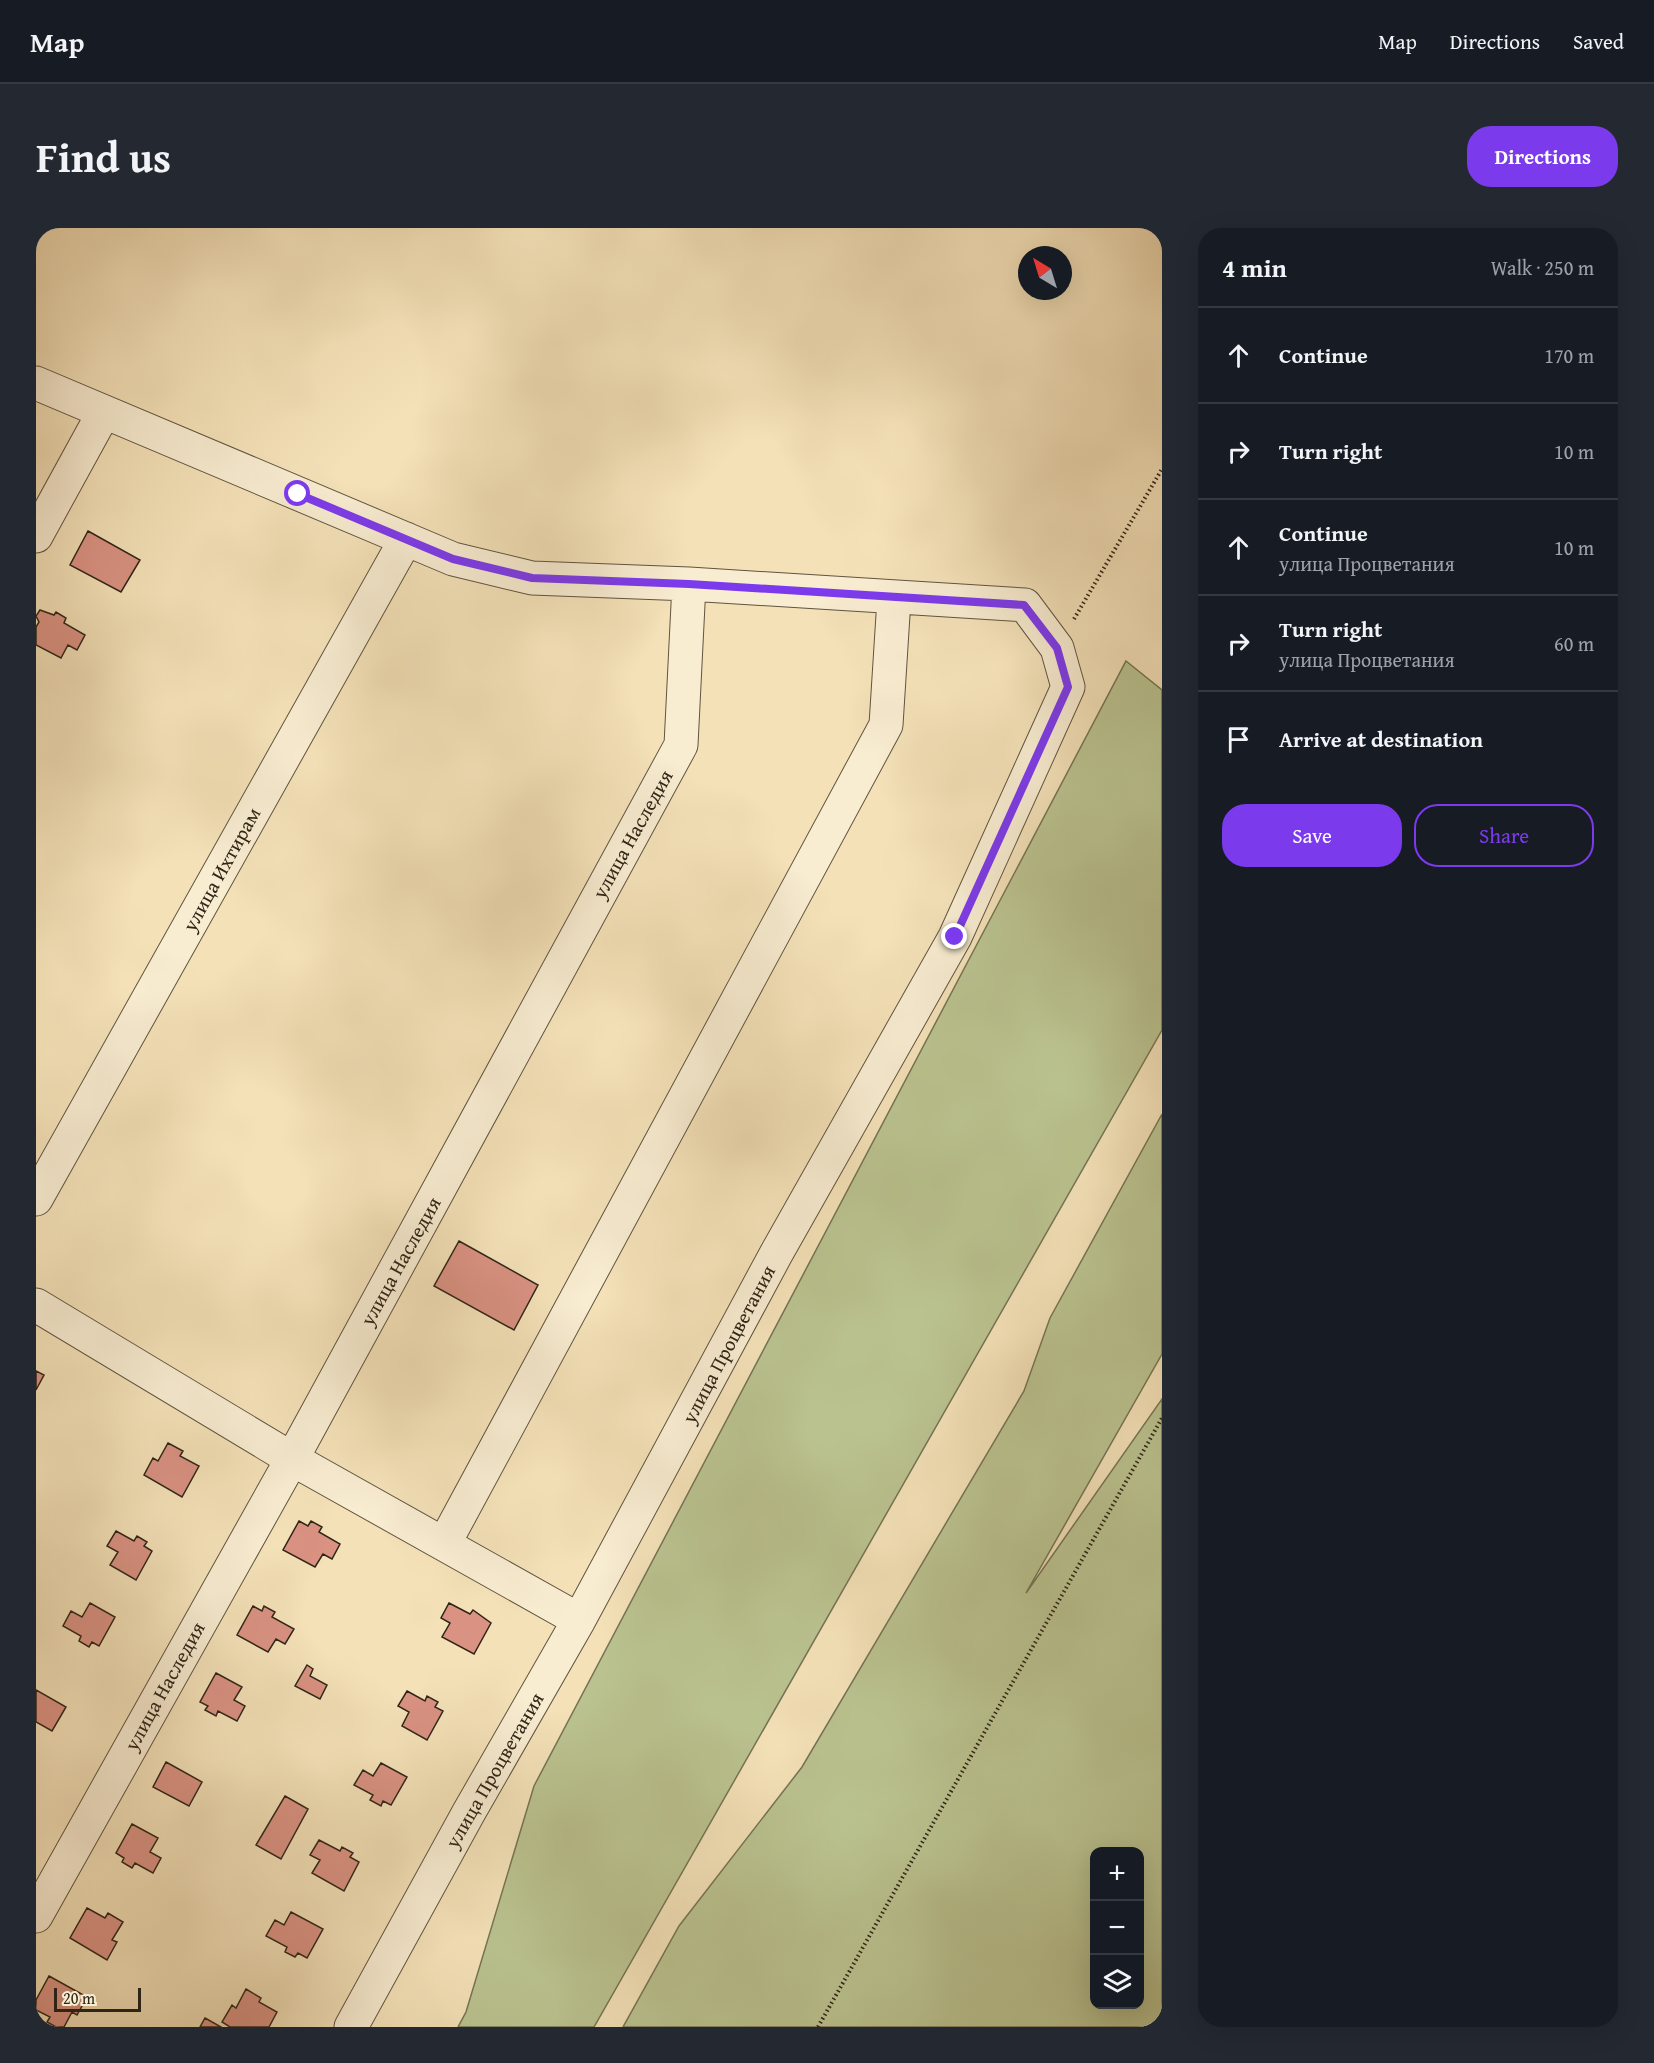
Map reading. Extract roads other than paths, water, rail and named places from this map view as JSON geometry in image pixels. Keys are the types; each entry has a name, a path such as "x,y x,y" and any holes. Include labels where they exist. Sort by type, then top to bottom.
{"street":[{"path":"36,383 453,559 532,578 689,584 894,599 886,725 444,1544"},
{"path":"36,536 104,412"},
{"name":"улица Ихтирам","path":"36,1199 406,539"},
{"name":"улица Наследия","path":"36,1916 292,1459 681,745 689,584"},
{"name":"улица Процветания","path":"351,2027 469,1812 579,1620 776,1254 955,937 1068,687 1057,648 1024,605 894,599"},
{"path":"36,1305 292,1459 579,1620"}]}
